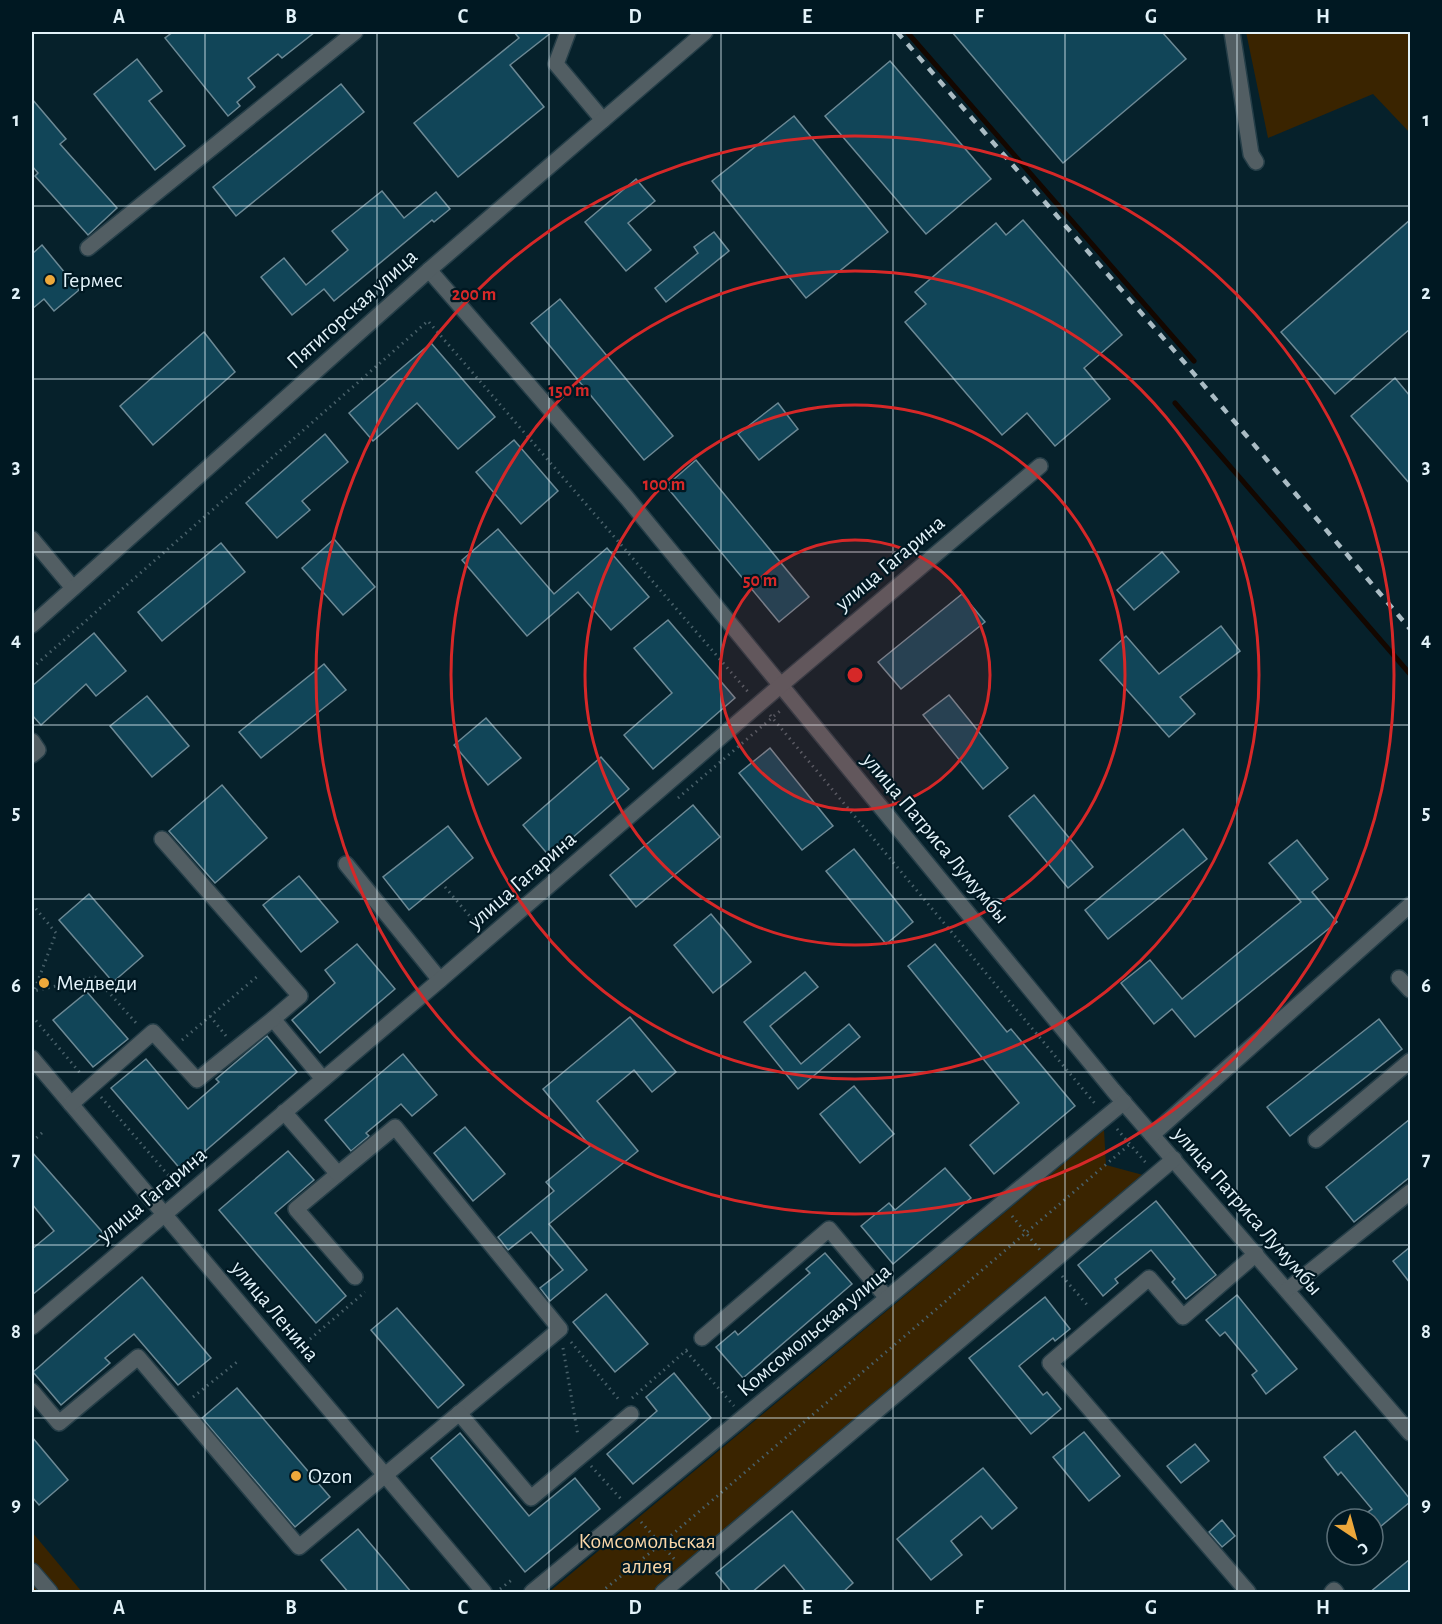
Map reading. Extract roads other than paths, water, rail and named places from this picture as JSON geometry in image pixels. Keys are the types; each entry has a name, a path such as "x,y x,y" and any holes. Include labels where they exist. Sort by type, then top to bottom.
{"street":[{"path":"88,248 355,32"},
{"path":"568,32 556,63 603,120"},
{"name":"Пятигорская улица","path":"32,625 429,270 705,32"},
{"path":"1232,32 1251,154 1256,162"},
{"name":"улица Патриса Лумумбы","path":"429,270 627,498 1124,1102 1410,1433"},
{"name":"улица Гагарина","path":"32,1327 1040,466"},
{"path":"32,539 73,588"},
{"path":"32,741 39,750 32,755"},
{"path":"71,1104 153,1032 197,1080 300,996 162,839"},
{"path":"346,864 440,980"},
{"path":"1152,1135 1410,905"},
{"path":"1399,978 1410,990"},
{"path":"273,1019 323,1079"},
{"name":"улица Ленина","path":"32,1058 484,1593"},
{"path":"1316,1140 1410,1061"},
{"name":"Комсомольская улица","path":"532,1593 1124,1102"},
{"path":"284,1112 338,1174"},
{"path":"32,1391 59,1423 138,1357 299,1547 560,1329 395,1127 296,1209 355,1277"},
{"path":"663,1593 1174,1159"},
{"path":"1287,1290 1410,1192"},
{"path":"702,1338 829,1229 887,1298"},
{"path":"1248,1593 1050,1363 1149,1278 1183,1317 1256,1254"},
{"path":"459,1413 531,1498 631,1414"},
{"path":"32,1571 50,1593"},
{"path":"1332,1593 1334,1590 1336,1593"}],"waterway":[{"path":"907,32 1194,361"},
{"path":"1175,403 1410,674"}],"railway":[{"path":"897,32 1184,362 1410,629"}],"place":[{"name":"Гермес","path":"50,280"},
{"name":"Медведи","path":"44,983"},
{"name":"Ozon","path":"296,1476"}],"park label":[{"name":"Комсомольская аллея","path":"647,1554"}]}
